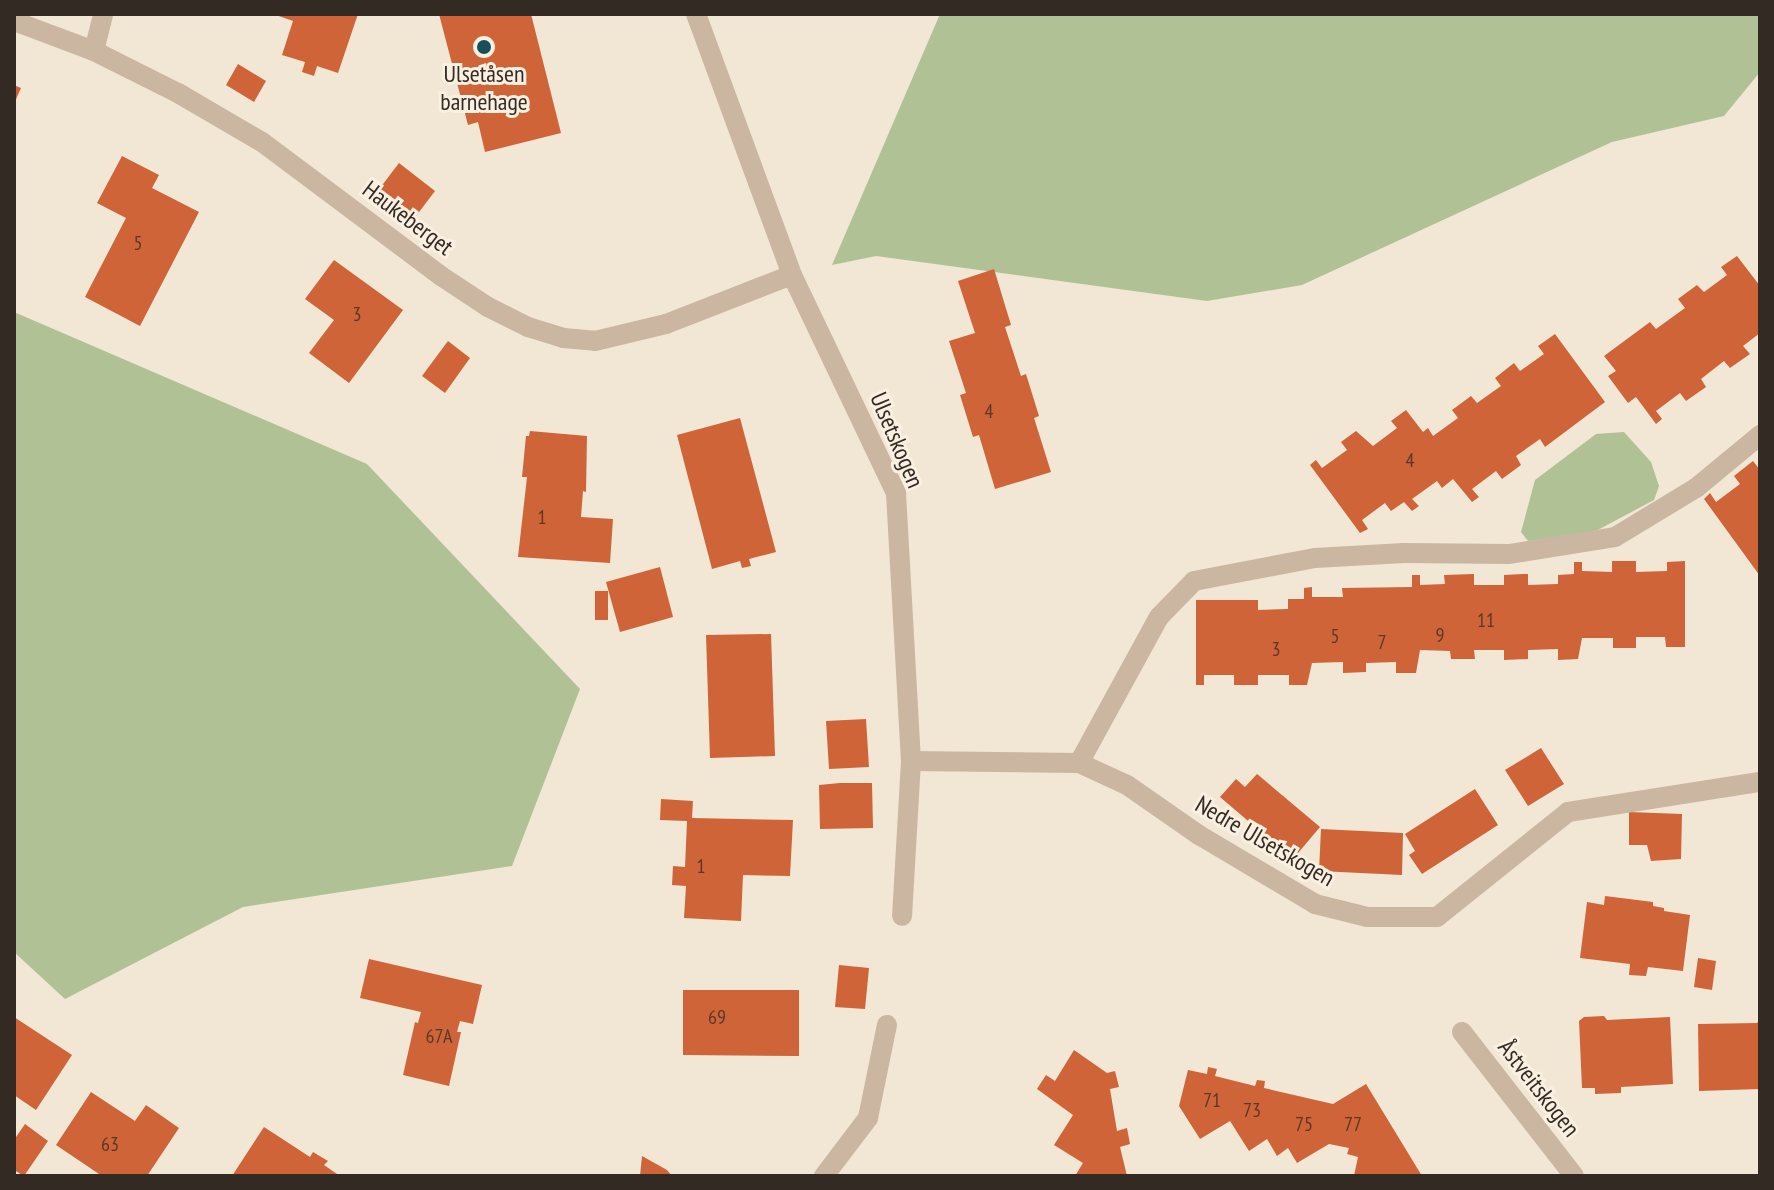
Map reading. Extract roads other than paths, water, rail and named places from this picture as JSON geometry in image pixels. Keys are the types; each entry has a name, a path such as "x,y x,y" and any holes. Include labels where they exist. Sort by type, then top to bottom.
{"street":[{"path":"94,51 103,14"},
{"name":"Ulsetskogen","path":"696,14 792,275 896,493 911,761 902,916"},
{"name":"Haukeberget","path":"14,21 94,51 178,93 262,142 488,307 528,327 563,338 595,341 666,324 792,275"},
{"path":"1079,763 1159,617 1194,581 1315,558 1404,553 1509,554 1615,537 1696,488 1760,435"},
{"name":"Nedre Ulsetskogen","path":"911,761 1079,763 1127,785 1199,835 1315,904 1367,917 1437,917 1568,812 1760,782"},
{"path":"824,1176 868,1118 887,1025"},
{"name":"Åstveitskogen","path":"1462,1032 1574,1176"}],"place":[{"name":"Ulsetåsen barnehage","path":"484,47"}]}
